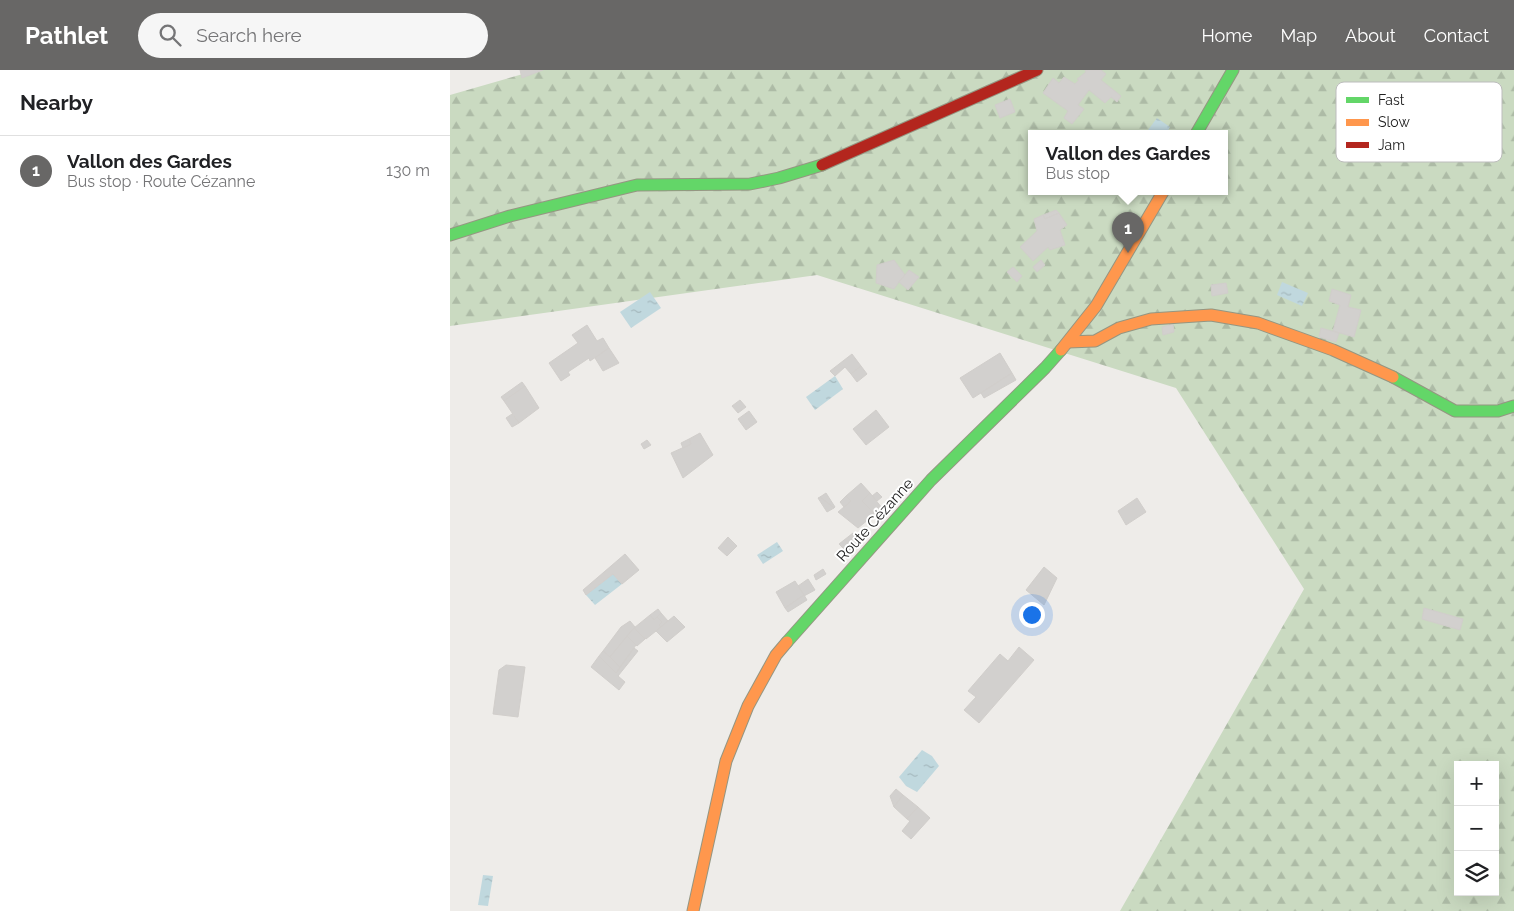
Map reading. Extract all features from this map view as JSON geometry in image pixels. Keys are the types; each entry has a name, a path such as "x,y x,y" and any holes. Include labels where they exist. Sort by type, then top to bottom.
{"street":[{"path":"450,235 510,216 637,185 750,184 779,178 824,165 1037,70"},
{"path":"1198,130 1233,70"},
{"name":"Route Cézanne","path":"693,911 726,761 748,706 776,655 931,480 1046,368 1068,342 1096,306 1161,195"},
{"path":"1068,342 1095,341 1119,328 1151,319 1211,315 1258,323 1332,350 1396,378 1454,410 1498,410 1514,406"}],"green space":[{"path":"537,70 1514,70 1514,911 1120,911 1304,589 1176,388 817,275 450,326 450,95"}],"water":[{"path":"1157,118 1170,127 1168,130 1148,130"},
{"path":"1282,282 1308,293 1302,306 1277,295"},
{"path":"650,292 661,308 631,328 620,312"},
{"path":"835,376 843,389 815,410 806,397"},
{"path":"777,542 783,551 763,564 757,555"},
{"path":"613,574 622,584 595,605 586,595"},
{"path":"922,750 932,756 939,766 917,792 906,786 899,777"},
{"path":"483,875 493,876 488,906 478,905"}],"building":[{"path":"520,70 543,70 522,78"},
{"path":"1085,70 1101,70 1106,74 1101,80 1121,96 1117,102 1111,97 1105,103 1089,90 1078,105 1084,109 1072,124 1064,118 1068,111 1043,93 1053,78 1059,83 1064,77 1075,84 1079,80 1077,79 1086,72"},
{"path":"1010,99 1015,112 1000,118 995,105"},
{"path":"1056,210 1059,213 1045,219 1043,215"},
{"path":"1059,213 1067,225 1060,230 1065,245 1050,250 1048,247 1033,261 1020,247 1037,231 1034,219 1043,215 1045,219"},
{"path":"894,260 905,275 894,289 876,283 877,265"},
{"path":"1041,260 1045,265 1037,272 1033,267"},
{"path":"1013,267 1022,276 1017,282 1007,272"},
{"path":"909,270 919,277 908,290 899,282"},
{"path":"1226,283 1228,293 1212,296 1211,285"},
{"path":"1332,289 1351,295 1348,307 1361,310 1354,337 1333,331 1340,305 1329,301"},
{"path":"1173,324 1174,332 1163,335 1162,327"},
{"path":"587,325 597,341 603,338 609,348 590,361 589,358 568,372 570,375 561,381 549,363 578,343 572,335"},
{"path":"1321,328 1339,333 1336,342 1319,337"},
{"path":"609,348 619,363 603,371 595,358"},
{"path":"1000,353 1012,373 973,398 960,378"},
{"path":"852,354 861,366 851,374 845,367 835,376 830,371"},
{"path":"861,366 867,374 857,382 851,374"},
{"path":"1012,373 1016,380 984,398 981,393"},
{"path":"522,382 525,386 504,401 501,397"},
{"path":"525,386 539,408 519,423 504,401"},
{"path":"740,400 746,407 738,413 732,406"},
{"path":"876,410 889,427 866,445 853,429"},
{"path":"749,411 757,422 746,430 738,419"},
{"path":"512,414 519,423 512,427 506,418"},
{"path":"700,433 713,455 683,478 671,453 691,444 689,439"},
{"path":"689,439 691,444 683,448 681,443"},
{"path":"647,440 651,445 644,449 641,444"},
{"path":"861,483 870,493 862,501 875,514 858,528 838,512 851,501 846,496"},
{"path":"877,492 882,497 877,501 872,496"},
{"path":"826,493 835,507 834,508 820,497"},
{"path":"870,493 882,508 875,514 862,501"},
{"path":"846,496 851,501 844,507 840,502"},
{"path":"820,497 834,508 827,512 818,498"},
{"path":"1137,498 1146,512 1126,525 1118,511"},
{"path":"853,533 860,541 847,552 839,544"},
{"path":"728,537 737,546 727,556 718,548"},
{"path":"625,554 639,570 622,584 613,574 586,595 583,590"},
{"path":"1044,567 1057,578 1044,605 1026,590"},
{"path":"823,569 826,574 816,580 814,575"},
{"path":"808,579 815,590 804,596 798,586"},
{"path":"795,581 804,595 785,608 776,592"},
{"path":"804,595 807,600 788,612 785,608"},
{"path":"1424,608 1463,619 1460,630 1422,619"},
{"path":"658,609 661,613 654,620 650,615"},
{"path":"661,613 668,621 661,627 659,625 662,622 657,617"},
{"path":"650,615 654,620 657,617 662,622 659,625 661,627 646,639 634,628"},
{"path":"674,616 685,627 667,642 656,631"},
{"path":"630,621 635,627 610,657 603,651 621,627"},
{"path":"634,628 645,639 637,646 627,636"},
{"path":"627,636 636,645 620,667 610,657"},
{"path":"1019,647 1034,660 979,723 964,710 976,697 968,691 1000,654 1008,661"},
{"path":"634,648 638,651 618,676 625,682 619,690 591,667 599,656 616,673"},
{"path":"603,651 620,667 616,673 599,656"},
{"path":"506,665 525,667 518,717 493,714 499,670"},
{"path":"896,789 903,795 894,807 890,796"},
{"path":"903,795 918,807 907,819 894,807"},
{"path":"918,807 930,818 911,839 902,831 910,821 907,819"}],"traffic: fast":[{"path":"1198,130 1233,70"},
{"path":"450,235 510,216 637,185 750,184 779,178 822,165"},
{"path":"787,642 931,480 1061,350"},
{"path":"1393,377 1455,411 1498,411 1514,406"}],"traffic: slow":[{"path":"1061,350 1096,306 1161,195"},
{"path":"1068,342 1095,341 1119,328 1151,319 1211,315 1258,323 1333,350 1393,377"},
{"path":"693,911 726,761 748,706 776,655 787,642"}],"traffic: jam":[{"path":"822,165 1037,70"}],"place":[{"name":"Vallon des Gardes","path":"1128,253"}]}
